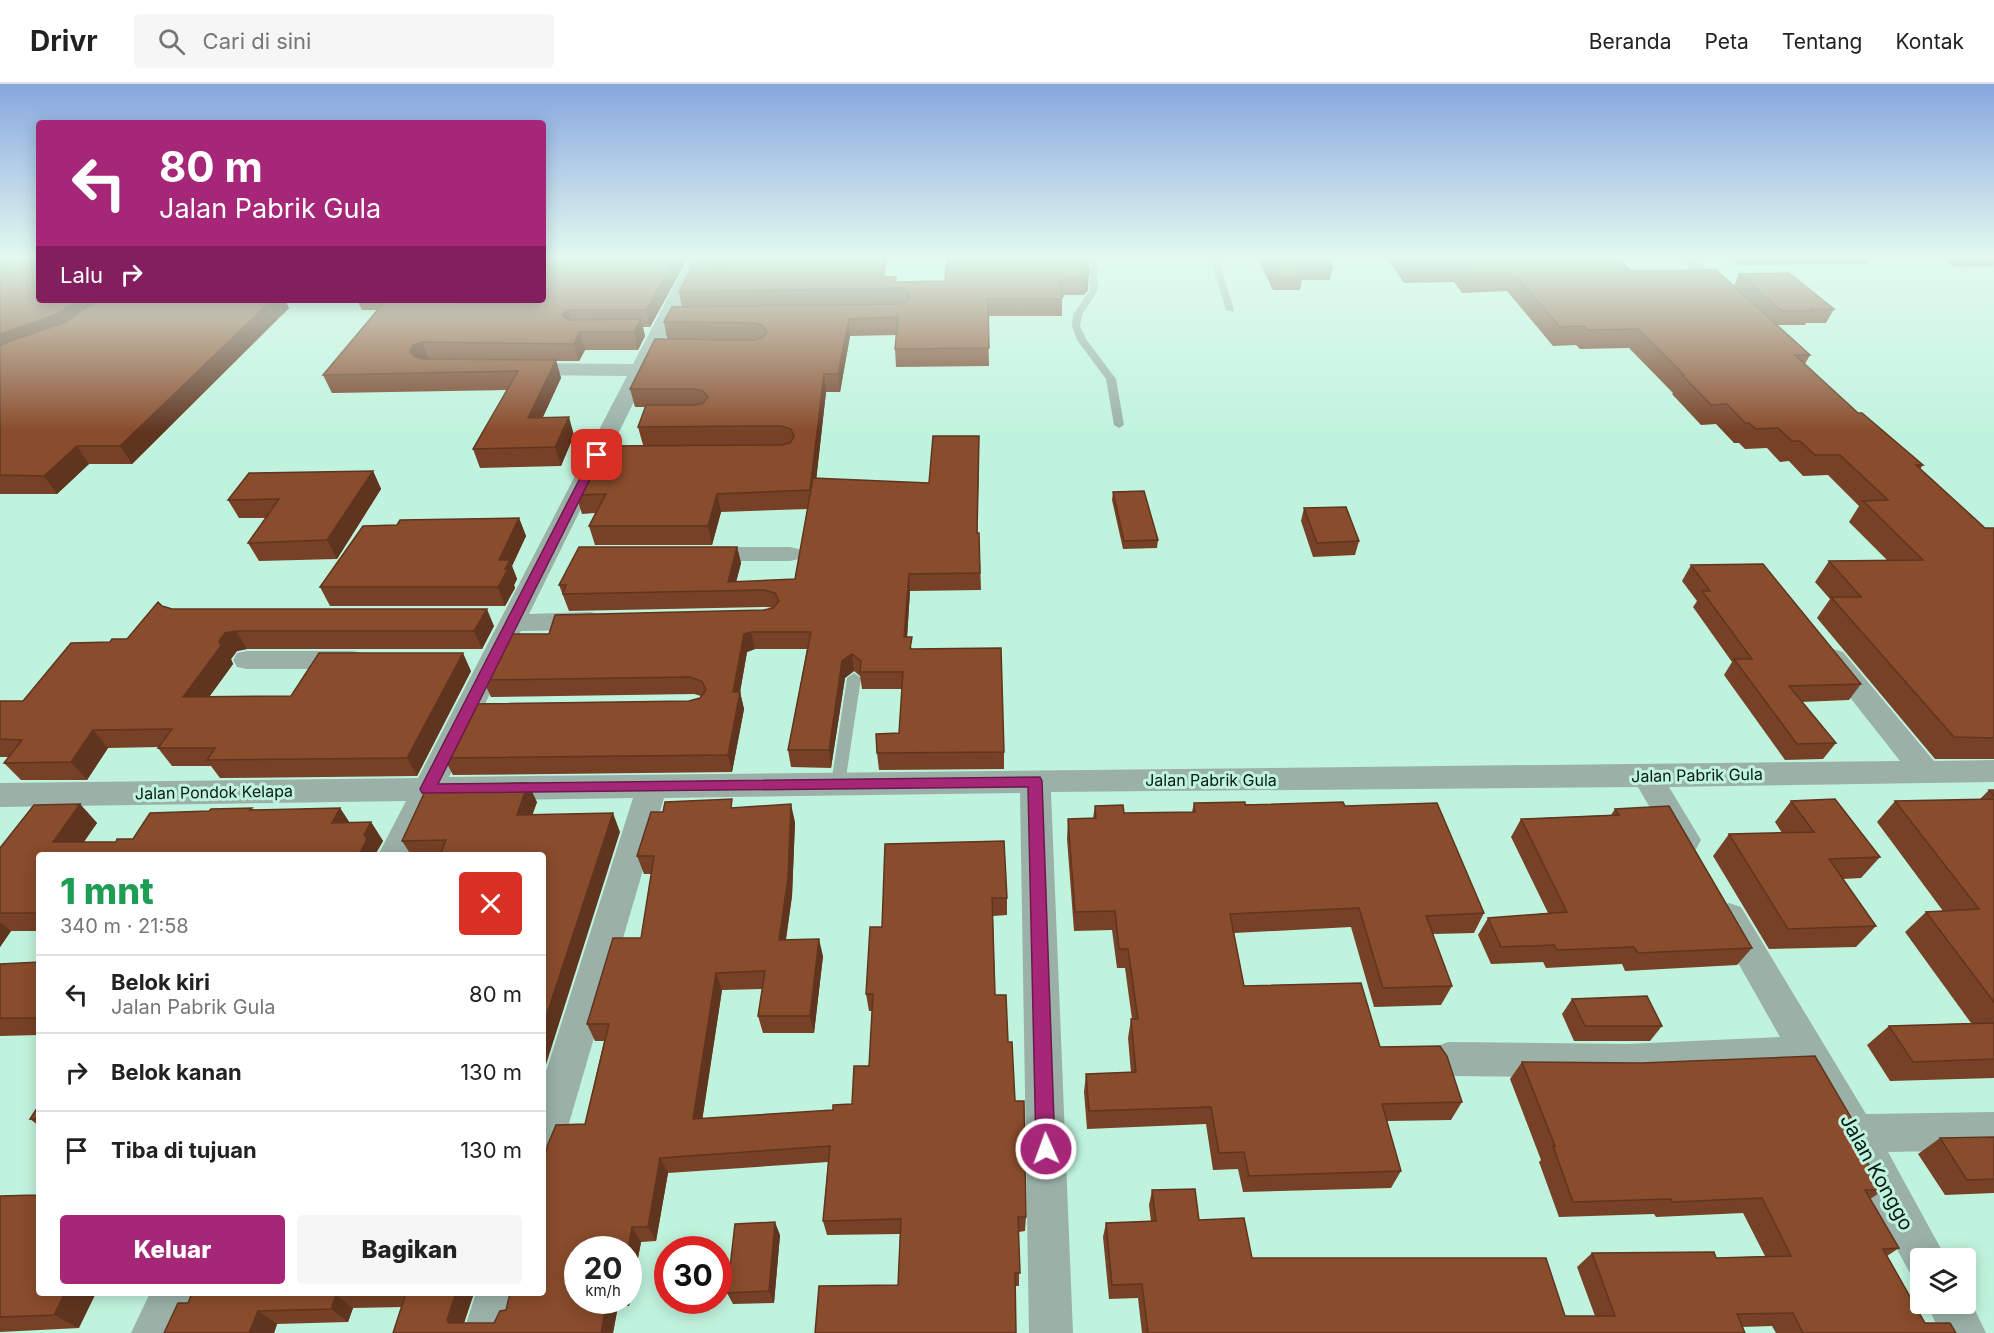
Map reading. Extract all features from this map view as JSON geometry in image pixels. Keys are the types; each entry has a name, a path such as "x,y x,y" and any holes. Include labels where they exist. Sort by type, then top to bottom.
{"street":[{"path":"396,852 428,789 480,709 482,660 506,618 558,555 629,415 640,370 665,332 672,316"},
{"path":"499,369 640,370"},
{"path":"674,554 790,554"},
{"path":"506,618 616,621"},
{"path":"1818,640 1927,772"},
{"path":"247,660 376,660"},
{"name":"Jalan Pabrik Gula","path":"428,789 1994,771"},
{"name":"Jalan Konggo","path":"1647,776 1856,1133 1919,1248"},
{"path":"1035,781 1051,1333"},
{"path":"546,1134 652,786"},
{"name":"Jalan Pondok Kelapa","path":"0,795 428,789"},
{"path":"155,820 172,793"},
{"path":"1448,1059 1627,1061 1808,1053"},
{"path":"1856,1133 1994,1131"},
{"path":"153,1333 172,1296"},
{"path":"485,1333 497,1296"},
{"path":"1954,1314 1964,1333"}],"lane":[{"path":"1077,316 1076,323 1082,341 1103,365 1112,381 1119,425"},
{"path":"838,784 854,678"}],"building":[{"path":"0,316 50,316 0,334"},
{"path":"74,316 255,316 120,446 77,446 44,476 0,475 0,346 66,322"},
{"path":"372,316 564,316 568,320 641,319 634,332 580,332 574,344 422,342 413,345 410,352 422,359 556,360 528,418 569,417 555,447 473,449 518,371 323,375"},
{"path":"667,316 988,316 989,348 895,349 898,317 849,319 838,374 824,374 810,490 717,494 708,526 589,526 606,494 576,495 601,446 781,445 790,443 794,437 791,429 781,426 638,427 646,405 695,405 703,403 708,397 703,391 695,389 630,389 655,339 754,340 762,338 767,332 762,325 754,323 664,322"},
{"path":"1551,316 1767,316 1810,355 1795,355 1858,413 1862,413 1923,465 1916,465 1985,528 1994,528 1994,738 1954,737 1831,597 1861,597 1829,561 1923,560 1863,501 1888,500 1840,455 1815,455 1800,441 1792,441 1778,428 1756,429 1749,423 1745,423 1727,404 1711,405 1638,329 1587,330 1584,326 1560,327"},
{"path":"933,436 979,436 977,533 979,533 980,573 909,574 904,637 912,637 910,649 1001,648 1004,752 877,753 876,734 899,733 903,672 860,672 861,661 852,654 842,661 829,750 788,750 811,632 751,632 744,634 733,692 740,692 728,755 444,758 470,704 689,701 700,698 706,690 702,681 689,677 483,680 507,634 549,634 555,615 764,610 773,608 779,601 775,593 764,590 563,594 566,585 559,585 579,547 737,547 728,582 795,579 813,478 929,483"},
{"path":"373,471 327,540 248,543 279,499 228,500 249,473"},
{"path":"1144,491 1158,540 1124,541 1113,492"},
{"path":"1346,507 1359,541 1317,543 1304,508"},
{"path":"519,518 499,560 510,560 505,569 508,569 498,587 320,587 363,526 397,525 400,520"},
{"path":"1763,564 1861,684 1789,686 1836,743 1797,744 1734,659 1752,659 1702,591 1710,591 1691,565"},
{"path":"158,602 172,609 487,609 474,631 236,631 225,633 219,641 221,646 183,697 291,696 319,653 463,653 407,758 207,760 215,748 158,748 172,729 93,730 71,762 4,763 22,740 0,739 0,701 23,701 71,643 127,639"},
{"path":"528,783 517,815 613,813 546,1017 546,852 441,852 446,840 402,841 428,785"},
{"path":"732,799 731,808 791,804 788,878 779,940 819,939 810,1016 758,1016 765,971 716,973 693,1119 833,1110 833,1105 852,1104 854,1066 869,1066 873,994 866,994 870,927 882,927 885,844 1004,841 1007,898 992,898 995,995 1006,995 1008,1042 1012,1042 1015,1101 1024,1101 1026,1217 1018,1217 1020,1273 1015,1273 1016,1333 815,1333 819,1286 898,1285 901,1219 823,1221 830,1146 660,1158 648,1227 632,1227 630,1236 564,1236 564,1314 604,1314 601,1333 393,1333 405,1296 455,1296 447,1320 449,1323 494,1323 500,1311 506,1310 509,1296 546,1296 546,1152 556,1125 585,1124 609,1024 587,1024 613,938 641,938 654,856 637,856 651,812 663,812 665,802"},
{"path":"1835,799 1880,857 1829,859 1876,926 1788,929 1729,834 1814,832 1791,801"},
{"path":"1994,799 1994,1002 1926,912 1979,909 1895,801"},
{"path":"1245,802 1245,805 1343,802 1345,806 1437,803 1484,913 1426,916 1452,986 1383,988 1359,908 1230,914 1244,986 1361,983 1380,1047 1440,1046 1447,1056 1462,1102 1382,1104 1401,1171 1249,1176 1244,1152 1219,1153 1211,1107 1089,1111 1086,1074 1136,1072 1131,1019 1138,1019 1128,949 1119,949 1115,911 1075,912 1068,819 1096,818 1095,806 1123,805 1124,813 1195,812 1194,803"},
{"path":"80,804 53,842 116,842 117,839 133,839 150,813 209,811 211,809 340,808 332,823 371,822 364,835 367,839 360,852 36,852 36,913 0,913 0,848 34,805"},
{"path":"1669,806 1752,948 1638,953 1634,947 1557,950 1554,945 1501,947 1488,918 1567,912 1521,819 1619,815 1615,809"},
{"path":"36,962 36,1018 0,1018 0,964"},
{"path":"1647,996 1662,1026 1585,1026 1572,999"},
{"path":"1994,1023 1994,1059 1913,1062 1889,1026"},
{"path":"1815,1056 1856,1126 1846,1127 1884,1190 1865,1190 1899,1248 1883,1249 1910,1297 1910,1314 1920,1314 1925,1323 1950,1323 1956,1333 1803,1333 1793,1313 1737,1314 1745,1333 1148,1333 1142,1284 1112,1285 1106,1223 1156,1221 1152,1190 1195,1189 1199,1220 1244,1218 1252,1258 1546,1258 1565,1316 1615,1316 1592,1253 1714,1252 1716,1258 1791,1256 1762,1198 1672,1202 1671,1199 1573,1202 1553,1146 1555,1146 1522,1062 1641,1063"},
{"path":"36,1110 36,1119 30,1119"},
{"path":"1994,1137 1994,1179 1967,1180 1940,1138"},
{"path":"36,1195 36,1296 64,1296 54,1315 0,1317 0,1196"},
{"path":"775,1222 769,1291 732,1293 732,1250 735,1224"},
{"path":"191,1296 336,1296 331,1309 258,1311 249,1333 164,1333 178,1303 188,1303"}],"route":[{"path":"597,455 428,789 1035,781 1046,1149"}]}
